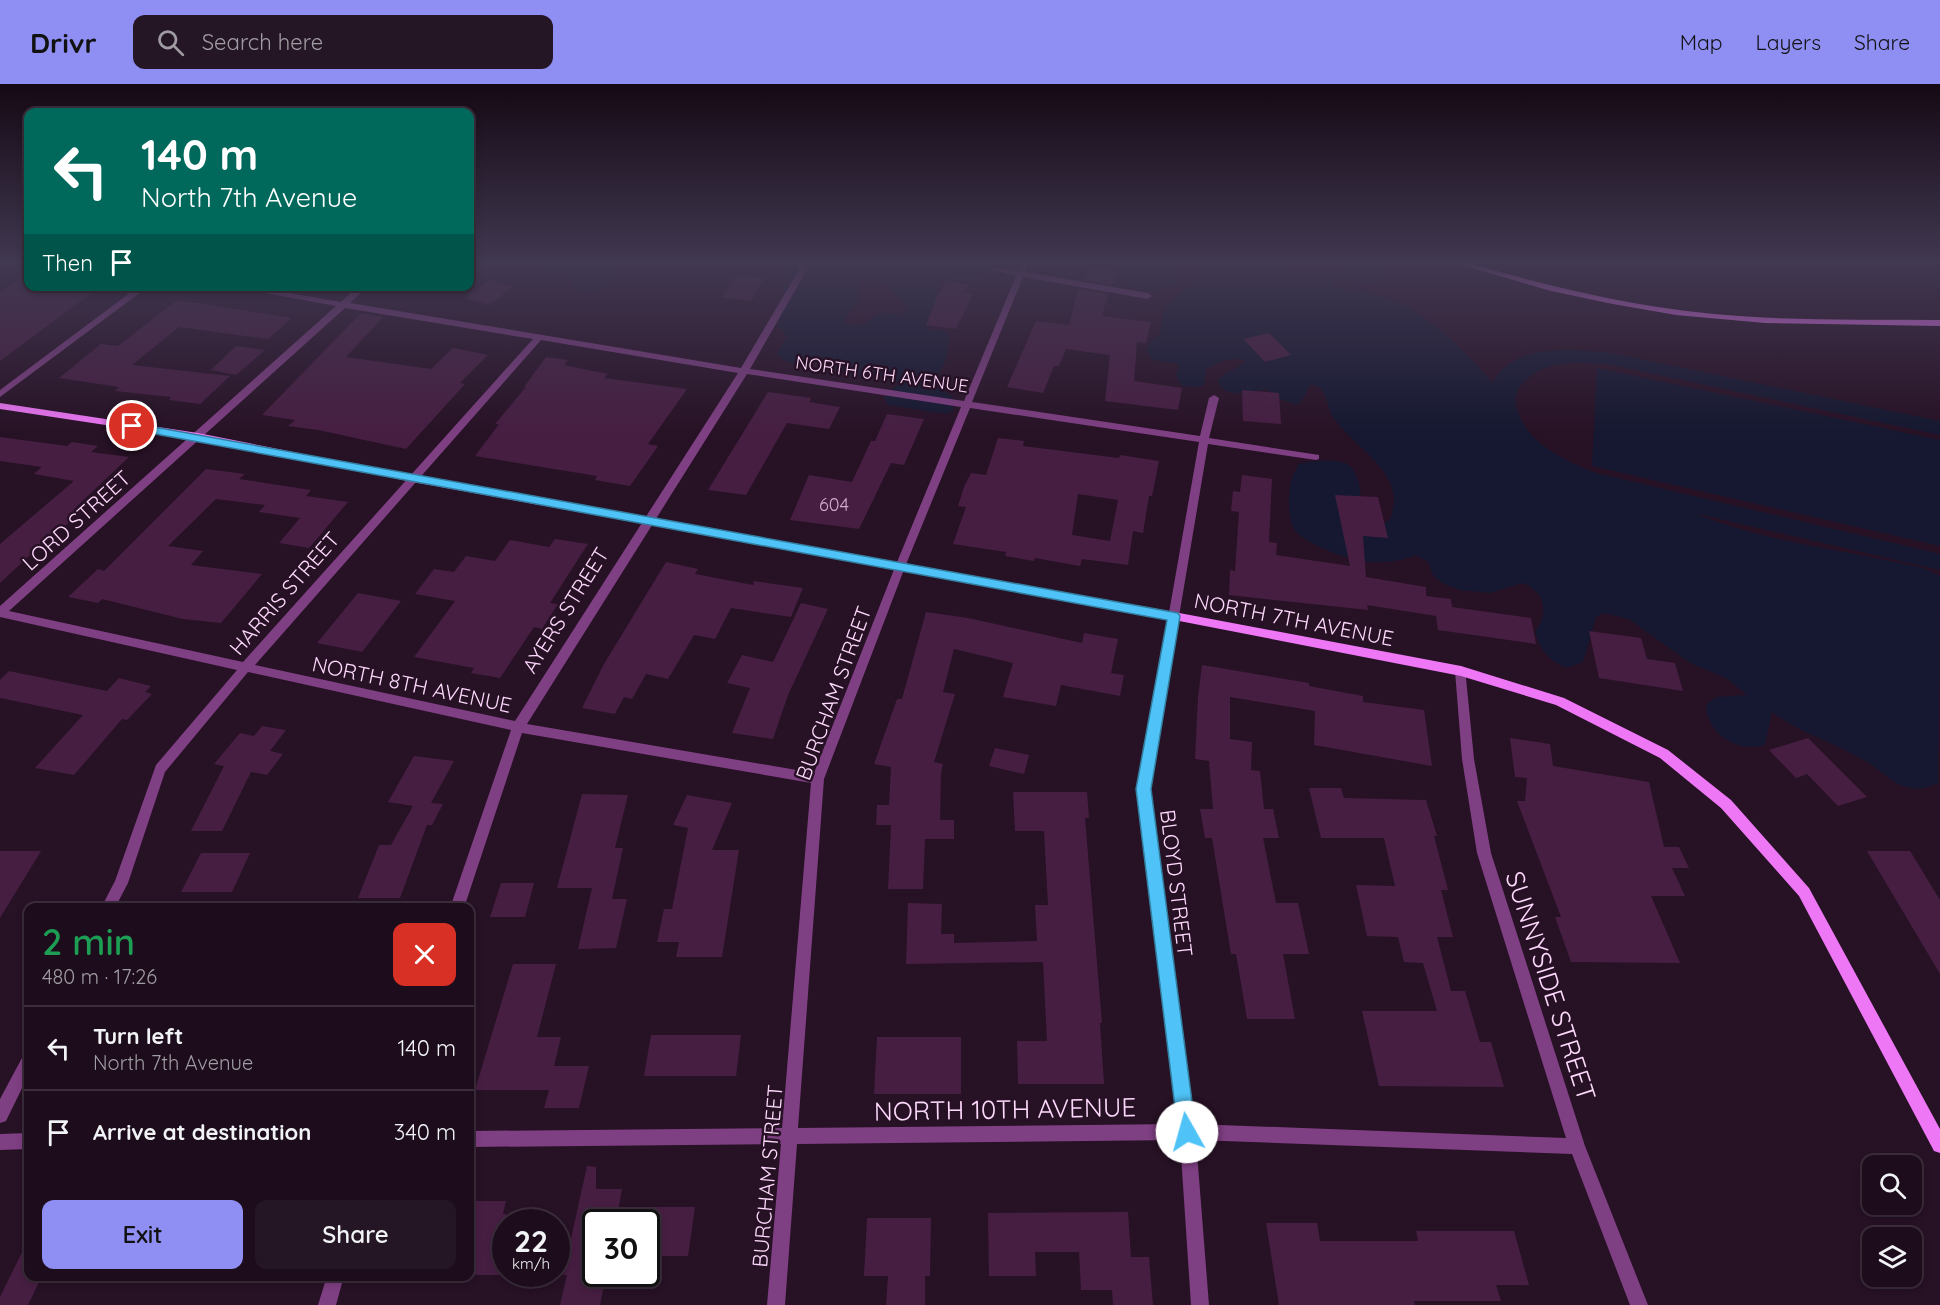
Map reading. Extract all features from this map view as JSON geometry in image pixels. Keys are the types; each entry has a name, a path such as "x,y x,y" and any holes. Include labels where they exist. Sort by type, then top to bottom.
{"street":[{"path":"0,394 100,320"},
{"name":"LORD STREET","path":"0,612 326,320"},
{"name":"NORTH 6TH AVENUE","path":"438,320 744,371 1316,457"},
{"name":"AYERS STREET","path":"459,903 518,727 744,371 774,320"},
{"name":"BURCHAM STREET","path":"776,1305 818,779 900,567 1001,320"},
{"path":"1824,320 1940,323"},
{"name":"HARRIS STREET","path":"111,903 121,883 160,769 245,668 540,336"},
{"name":"BLOYD STREET","path":"1200,1305 1187,1132 1144,789 1204,440 1214,398"},
{"name":"NORTH 7TH AVENUE","path":"0,406 198,436 412,478 1174,616 1461,671 1560,701 1664,754 1726,804 1804,892 1940,1145"},
{"name":"NORTH 8TH AVENUE","path":"0,612 518,727 818,779"},
{"name":"SUNNYSIDE STREET","path":"1461,671 1468,759 1484,853 1577,1146 1639,1305"},
{"path":"0,1116 24,1069"},
{"name":"NORTH 10TH AVENUE","path":"474,1139 1187,1132 1577,1146"},
{"path":"0,1142 24,1141"},
{"path":"327,1305 334,1281"}],"shaded area":[{"path":"779,320 845,320 849,325 864,324 869,320 931,320 930,331 943,330 948,333 949,346 939,374 930,384 952,396 954,410 946,414 888,405 884,398 898,384 891,376 851,377 834,369 825,359 800,363 788,362 777,354 786,338 778,324"},
{"path":"1162,320 1427,320 1457,345 1493,383 1502,370 1514,361 1529,355 1580,350 1611,353 1940,421 1940,435 1612,365 1589,363 1566,363 1544,368 1525,381 1516,394 1515,401 1523,423 1546,448 1596,473 1940,554 1940,570 1694,513 1778,539 1923,568 1940,576 1938,783 1918,789 1899,784 1855,755 1783,720 1772,712 1765,745 1755,747 1735,744 1718,733 1712,725 1706,705 1716,697 1747,695 1726,678 1690,663 1629,619 1604,613 1596,617 1583,662 1567,668 1550,658 1540,644 1535,632 1542,618 1543,604 1537,592 1523,583 1490,593 1460,590 1442,583 1433,575 1428,562 1416,555 1388,562 1363,561 1330,552 1309,542 1295,530 1290,515 1290,485 1299,464 1334,461 1347,464 1355,472 1357,478 1363,519 1384,524 1391,518 1394,499 1392,487 1386,476 1333,417 1324,393 1317,386 1311,384 1297,405 1275,397 1267,389 1231,393 1221,386 1218,380 1245,361 1235,359 1225,360 1206,369 1204,385 1182,386 1176,375 1179,366 1176,363 1152,360 1146,350 1150,342 1160,335"},
{"path":"1597,368 1940,440 1940,546 1592,466"}],"building":[{"path":"0,320 55,320 0,361"},
{"path":"151,320 290,320 268,339 179,327 132,365 230,376 200,404 169,400 171,397 115,391 119,387 59,378 101,344 118,346"},
{"path":"354,320 380,320 346,357 431,369 453,348 488,355 460,383 465,384 406,449 318,430 288,426 295,420 262,415"},
{"path":"928,320 960,320 956,329 926,325"},
{"path":"1070,320 1151,322 1146,343 1137,342 1134,381 1182,388 1178,410 1105,401 1110,355 1066,349 1059,366 1054,366 1043,393 1007,387 1036,321 1069,325"},
{"path":"1269,333 1291,355 1265,362 1243,339"},
{"path":"236,346 265,350 236,375 211,370"},
{"path":"546,357 568,360 564,365 608,374 604,378 687,389 648,444 658,446 630,486 595,480 597,476 475,456 499,424 495,424 526,387 524,387"},
{"path":"1242,390 1279,393 1281,424 1243,421"},
{"path":"768,392 811,398 809,402 840,407 829,429 787,423 746,495 708,490"},
{"path":"887,414 924,419 904,465 891,463 859,529 790,520 809,475 852,482 871,441 875,441"},
{"path":"0,437 67,446 72,442 98,446 91,452 129,457 73,510 81,512 63,528 60,527 0,583 0,544 74,481 34,474 42,467 0,461"},
{"path":"998,438 1024,441 1023,446 1159,461 1152,496 1149,496 1143,533 1133,531 1128,565 1082,559 1080,566 1035,558 1034,561 1005,556 1006,552 953,544 966,507 958,506 964,487 971,473 986,475","holes":["1078,494 1118,500 1110,541 1072,535"]},
{"path":"206,469 245,474 239,479 311,490 306,496 348,502 309,548 279,543 300,518 259,512 265,505 216,499 168,546 203,551 191,565 262,574 221,623 183,619 102,599 98,603 68,597 98,569 104,571"},
{"path":"1242,475 1272,479 1269,542 1277,543 1276,555 1350,566 1335,495 1378,497 1388,538 1363,536 1366,577 1426,587 1426,596 1451,599 1452,607 1531,618 1536,644 1438,630 1436,616 1367,605 1368,610 1229,595 1230,570 1235,571 1239,512 1231,511 1233,491 1240,492"},
{"path":"555,539 588,544 550,603 558,604 542,629 534,627 500,678 471,673 474,668 414,657 455,601 415,594 434,569 454,572 466,556 495,561 510,540 549,547"},
{"path":"666,562 698,569 695,574 753,585 754,581 803,588 791,617 731,608 715,639 694,635 668,679 646,674 632,699 624,697 615,714 582,708 604,664"},
{"path":"358,593 401,601 362,652 317,643"},
{"path":"801,603 828,609 788,695 773,739 732,733 750,688 727,683 742,655 773,662"},
{"path":"926,612 968,618 1082,643 1084,633 1118,639 1111,673 1124,675 1120,696 1061,685 1056,706 1003,697 1013,663 954,649 943,692 955,694 934,762 943,764 940,820 954,820 954,839 925,839 923,889 888,889 891,825 876,825 877,805 889,805 891,767 874,764 897,699 902,699"},
{"path":"1589,631 1641,638 1647,659 1675,663 1683,691 1599,678"},
{"path":"1202,665 1309,683 1309,686 1363,696 1363,702 1424,710 1432,766 1314,745 1315,711 1230,697 1230,739 1252,742 1251,770 1260,771 1264,809 1273,809 1279,838 1263,838 1276,903 1298,903 1309,954 1283,954 1295,1019 1247,1019 1236,954 1231,954 1212,838 1205,838 1200,809 1213,809 1209,761 1195,759"},
{"path":"9,671 107,691 119,678 151,686 145,692 152,694 127,720 122,719 74,775 35,768 83,715 0,698 0,680"},
{"path":"262,726 286,730 270,751 283,754 267,775 251,772 222,831 191,831 224,766 214,764 240,733 254,736"},
{"path":"1510,738 1550,744 1553,766 1649,782 1664,847 1679,847 1689,868 1672,868 1685,896 1651,896 1680,963 1571,962 1555,917 1561,917 1517,801 1525,801 1527,778 1515,777"},
{"path":"1808,738 1867,797 1838,806 1807,774 1796,778 1769,750"},
{"path":"995,748 1029,755 1024,774 989,766"},
{"path":"414,756 454,761 431,803 443,804 432,825 427,825 400,898 358,898 379,845 391,845 413,806 388,802"},
{"path":"1309,788 1341,788 1344,798 1426,800 1437,836 1434,836 1448,890 1441,890 1453,937 1437,937 1451,991 1465,991 1480,1042 1491,1042 1504,1087 1379,1086 1362,1011 1437,1011 1423,963 1404,962 1398,937 1367,936 1356,885 1395,886 1384,838 1321,838"},
{"path":"1013,792 1087,792 1089,818 1085,818 1102,1023 1100,1023 1104,1084 1018,1084 1017,1041 1047,1041 1043,962 906,964 908,903 942,904 941,934 954,934 954,943 1037,941 1035,905 1048,905 1044,831 1015,831"},
{"path":"582,794 628,795 615,848 623,848 612,899 627,899 616,948 578,949 592,888 557,888"},
{"path":"687,795 732,803 712,850 739,850 722,957 676,957 679,942 657,942 664,909 672,909 688,828 673,825"},
{"path":"0,851 41,851 0,918"},
{"path":"1867,851 1910,851 1940,900 1940,974"},
{"path":"201,853 250,853 232,892 181,892"},
{"path":"501,883 534,883 525,917 490,917"},
{"path":"513,964 556,964 537,1037 561,1037 554,1066 589,1066 579,1108 544,1108 549,1090 475,1090"},
{"path":"651,1035 741,1035 736,1076 644,1076"},
{"path":"877,1037 961,1037 961,1094 874,1094"},
{"path":"587,1166 596,1167 596,1189 622,1189 618,1209 582,1209 582,1287 604,1287 600,1305 560,1305 564,1287 570,1287 570,1243"},
{"path":"474,1201 506,1201 504,1209 492,1209 492,1275 474,1275"},
{"path":"646,1207 695,1207 688,1256 660,1256 660,1209 646,1209"},
{"path":"1128,1212 1131,1257 1149,1257 1153,1305 1113,1305 1112,1290 1081,1290 1079,1252 1035,1252 1036,1276 989,1276 988,1213"},
{"path":"867,1218 931,1218 930,1276 925,1276 925,1305 886,1305 888,1276 864,1276"},
{"path":"1266,1223 1317,1223 1320,1241 1418,1241 1416,1231 1514,1231 1529,1285 1496,1285 1501,1301 1414,1301 1415,1305 1279,1305"},
{"path":"24,1248 24,1281 40,1281 28,1305 0,1305 0,1297"}],"route":[{"path":"132,426 198,436 459,487 1174,616 1144,789 1187,1132"}]}
